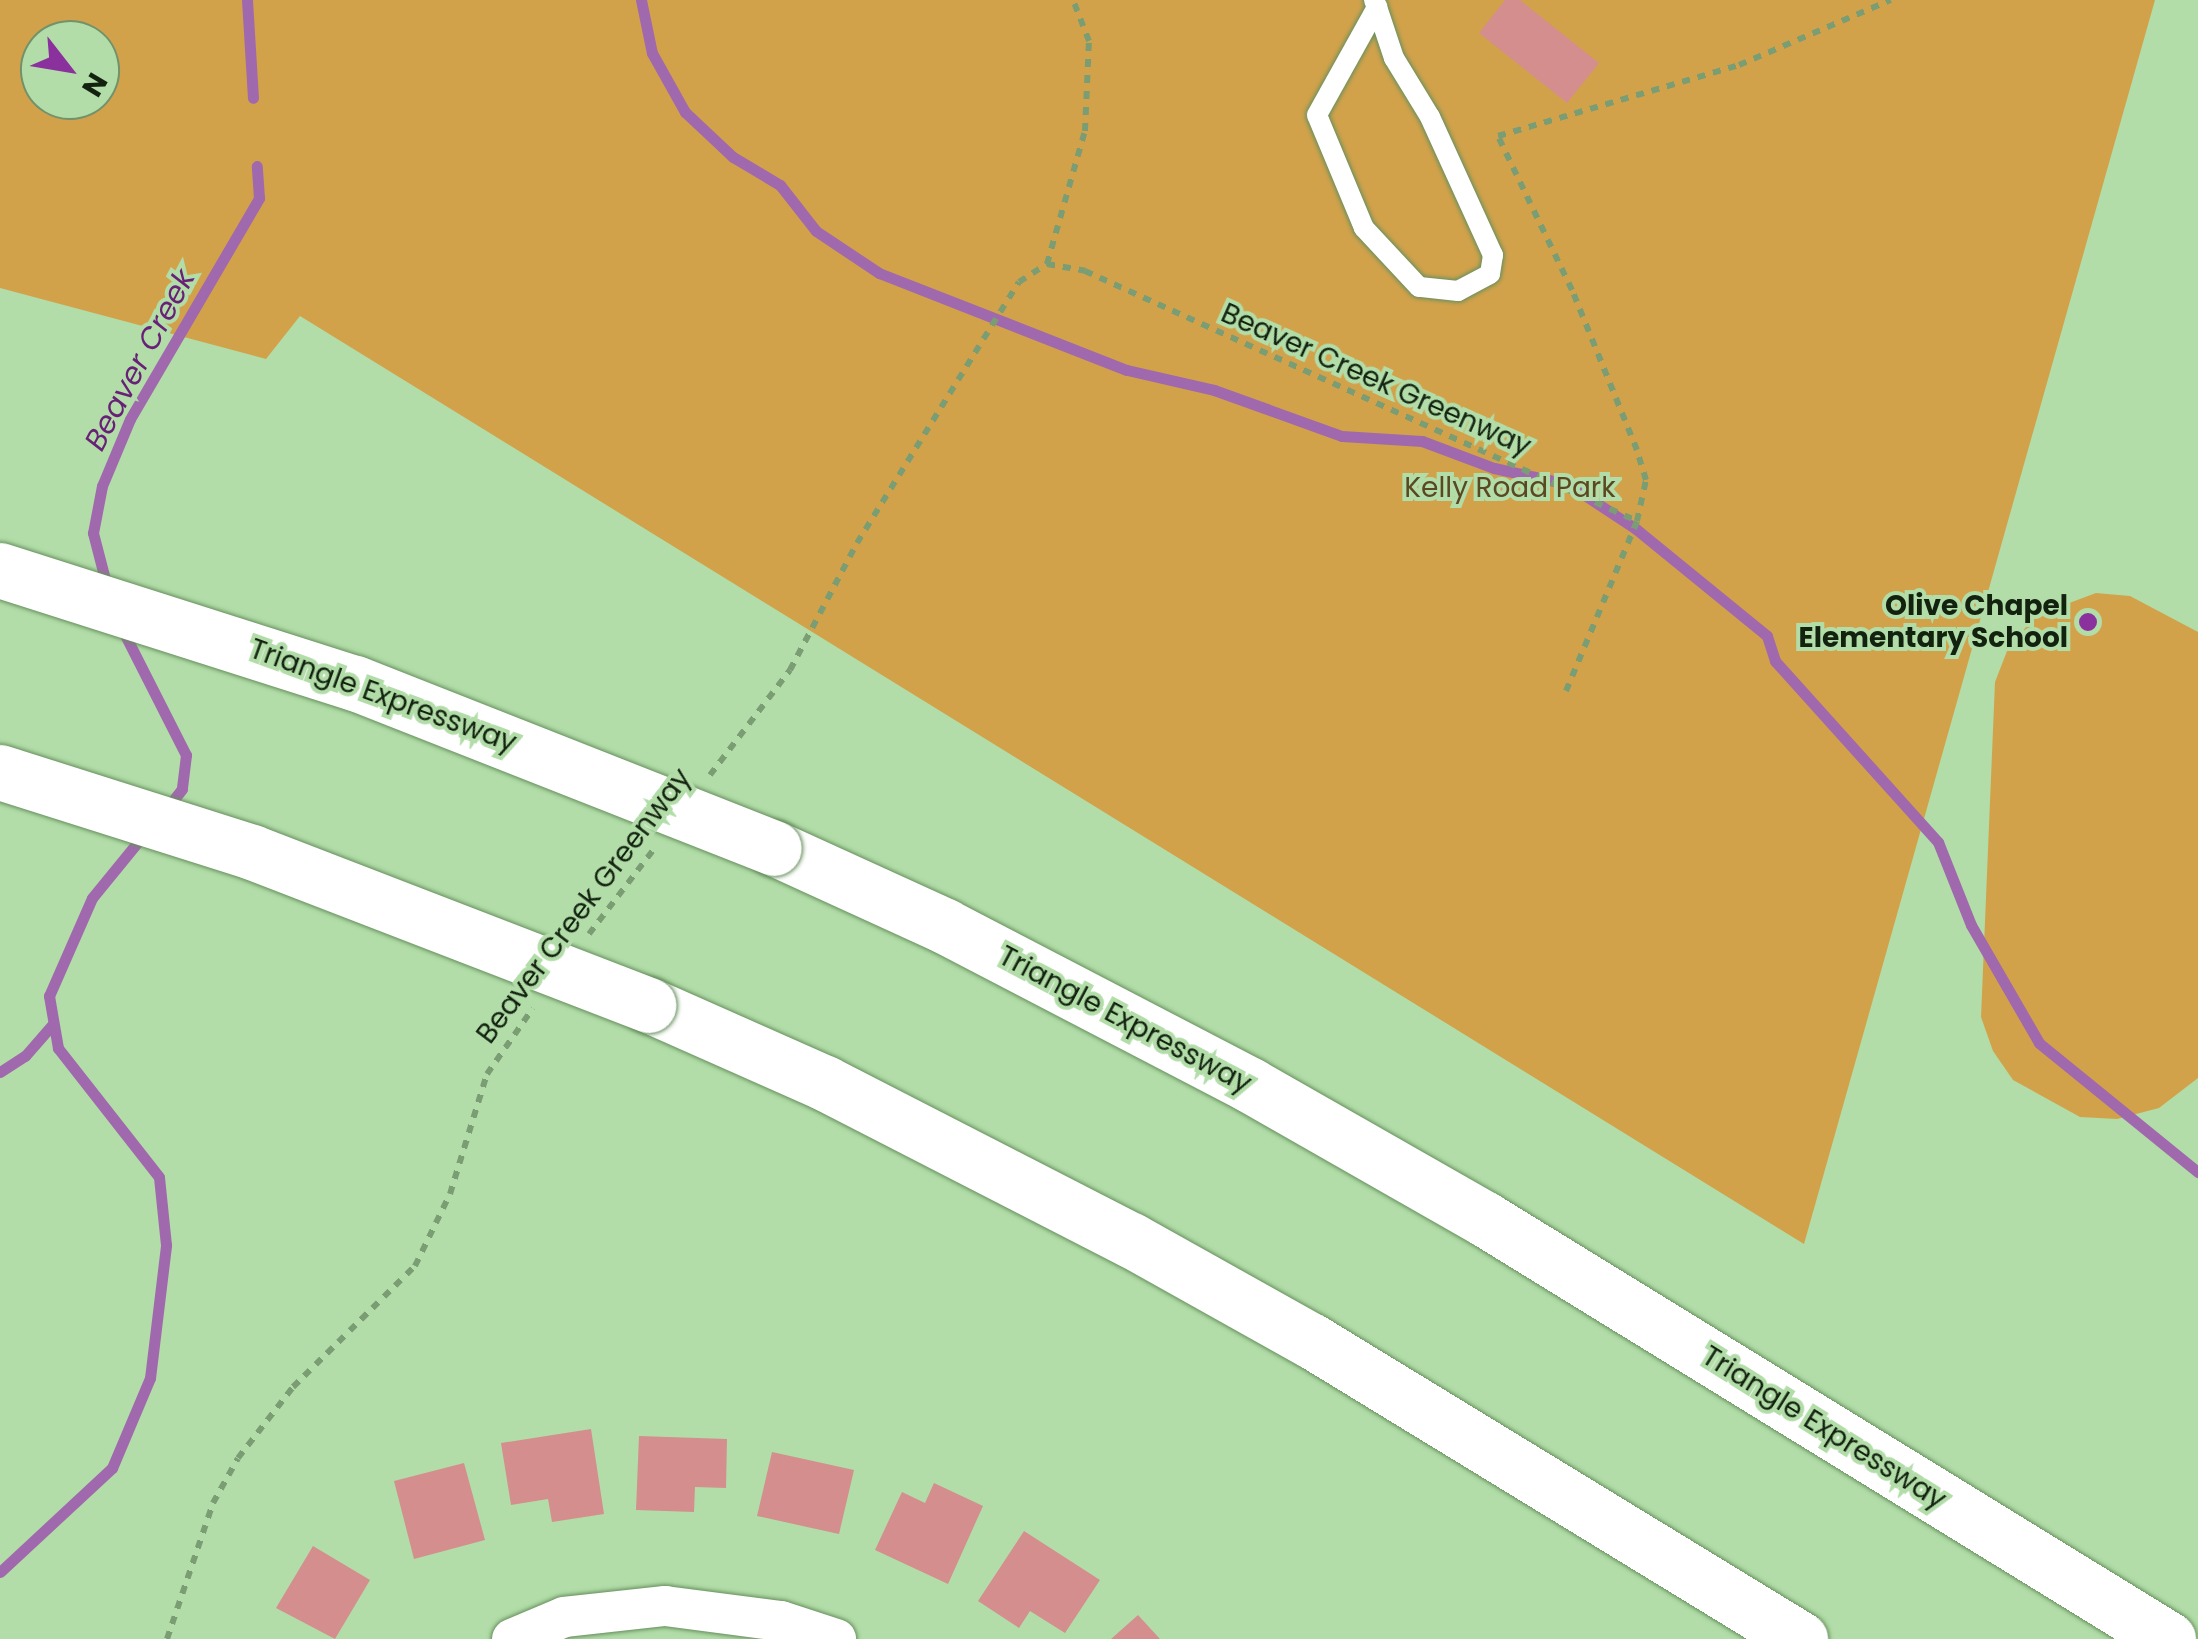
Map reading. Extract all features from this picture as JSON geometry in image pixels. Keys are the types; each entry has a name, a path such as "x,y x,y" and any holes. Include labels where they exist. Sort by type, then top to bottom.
{"highway":[{"name":"Triangle Expressway","path":"0,570 355,683 774,848 944,926 1250,1085 1485,1219 2168,1639"},
{"path":"0,772 252,852 649,1006 896,1118 1131,1240 1312,1341 1800,1639"}],"street":[{"path":"512,1639 564,1616 665,1606 781,1621 836,1639"}],"lane":[{"path":"1375,4 1394,58 1430,118 1493,254 1490,274 1458,291 1419,287 1364,228 1317,115 1375,4"}],"path":[{"path":"1048,264 1085,130 1089,41 1073,0"},
{"path":"1566,691 1637,521 1646,480 1572,290 1498,136 1739,65 1891,0"},
{"name":"Beaver Creek Greenway","path":"708,778 790,670 857,544 1019,282 1048,264 1085,271 1637,521"},
{"name":"Beaver Creek Greenway","path":"580,946 662,839"},
{"name":"Beaver Creek Greenway","path":"167,1639 213,1503 238,1458 293,1386 415,1266 450,1194 487,1074 545,992"}],"green space":[{"name":"Kelly Road Park","path":"0,0 2155,0 1804,1244 300,316 266,359 0,288"},
{"path":"2096,593 2130,596 2198,632 2198,1078 2159,1108 2117,1119 2080,1117 2013,1080 1993,1051 1981,1017 1995,682 2009,646 2037,615"}],"building":[{"path":"1505,0 1520,0 1599,63 1567,103 1479,33"},
{"path":"591,1429 604,1514 552,1522 548,1499 511,1505 501,1443"},
{"path":"639,1436 727,1439 726,1488 695,1487 694,1512 636,1510"},
{"path":"772,1452 854,1470 839,1534 757,1516"},
{"path":"464,1463 485,1540 414,1559 394,1481"},
{"path":"934,1483 983,1506 948,1584 875,1550 902,1492 925,1503"},
{"path":"1024,1531 1100,1580 1065,1633 1030,1611 1019,1628 978,1601"},
{"path":"313,1546 370,1580 335,1639 276,1608"},
{"path":"1138,1615 1160,1639 1111,1639"}],"waterway":[{"name":"Beaver Creek","path":"247,0 253,98"},
{"path":"641,0 652,53 685,112 733,157 780,185 816,231 879,273 1127,370 1214,390 1342,436 1422,441 1494,468 1568,484 1636,529 1767,636 1775,661 1938,842 1971,925 2039,1043 2198,1172"},
{"name":"Beaver Creek","path":"107,587 93,533 102,486 130,419 259,198 257,166"},
{"name":"Beaver Creek","path":"119,623 186,755 182,789 167,808"},
{"name":"Beaver Creek","path":"0,1572 112,1468 150,1378 166,1245 159,1177 58,1048 49,996 92,898 145,833"},
{"path":"0,1072 25,1056 52,1025"}],"place":[{"name":"Olive Chapel Elementary School","path":"2088,622"}]}
